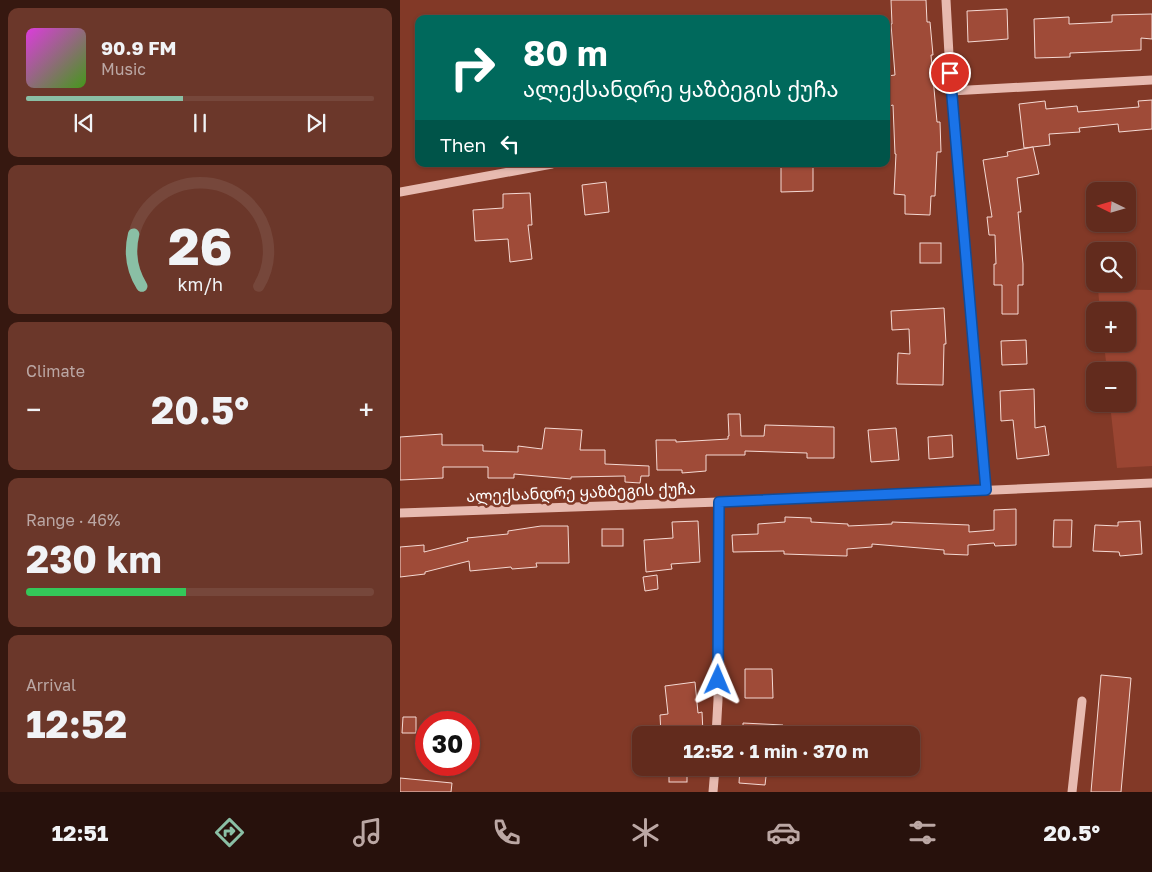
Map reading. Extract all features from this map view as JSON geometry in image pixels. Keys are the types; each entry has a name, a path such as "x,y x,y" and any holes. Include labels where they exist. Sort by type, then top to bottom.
{"street":[{"path":"946,0 951,91 986,490"},
{"path":"951,91 1152,80"},
{"path":"400,192 536,167"},
{"name":"ალექსანდრე ყაზბეგის ქუჩა","path":"400,513 719,502 1152,483"},
{"path":"717,726 719,502"},
{"path":"1072,792 1082,702"},
{"path":"714,792 715,776"}],"shaded area":[{"path":"1152,290 1152,466 1117,468 1111,412 1136,412 1136,362 1106,362 1105,352 1136,352 1136,302 1099,302 1098,292"}],"building":[{"path":"891,0 926,0 927,22 930,22 933,55 931,55 937,122 940,122 941,152 937,152 935,196 931,196 930,215 905,214 905,195 894,194 896,154 893,105 890,106 890,76 895,75"},
{"path":"1007,9 1008,39 968,42 967,11"},
{"path":"1152,14 1152,39 1141,38 1141,50 1070,53 1070,57 1035,58 1034,19 1069,17 1069,24 1112,22 1112,15"},
{"path":"1152,100 1152,129 1119,132 1118,124 1079,128 1080,132 1049,134 1050,145 1024,148 1019,104 1045,101 1046,109 1077,106 1078,112 1139,107 1138,101"},
{"path":"1033,147 1039,174 1017,178 1021,212 1018,212 1023,264 1023,285 1018,285 1018,314 1002,314 1002,285 994,285 994,264 996,264 995,235 989,235 987,217 992,217 983,160 1008,156 1007,152"},
{"path":"781,167 813,167 813,191 781,192"},
{"path":"606,182 609,212 585,215 582,185"},
{"path":"530,193 532,225 528,225 532,259 510,262 508,239 475,241 473,210 503,208 503,194"},
{"path":"920,243 941,243 941,263 920,263"},
{"path":"944,308 946,344 944,344 943,385 897,384 898,353 910,354 909,329 892,330 891,311"},
{"path":"1026,340 1027,364 1002,365 1001,341"},
{"path":"1034,389 1035,428 1045,426 1049,455 1017,459 1013,420 1001,421 1000,391"},
{"path":"728,414 740,414 741,436 764,436 765,425 834,427 834,458 807,458 807,453 745,451 745,455 706,455 706,471 682,473 682,470 657,470 656,440 676,440 676,442 728,439"},
{"path":"545,428 582,430 580,450 605,450 605,464 649,466 649,476 641,476 640,483 625,482 625,476 571,477 571,479 514,474 514,478 488,478 488,467 443,467 443,478 400,480 400,437 442,434 442,445 483,445 483,451 518,452 518,446 542,449"},
{"path":"896,428 899,460 871,462 868,430"},
{"path":"952,435 953,457 929,459 928,437"},
{"path":"1016,509 1016,545 995,546 994,543 968,545 968,555 944,554 944,550 872,544 872,547 847,549 847,556 784,554 784,551 733,552 732,535 758,534 758,524 785,522 785,517 811,518 811,522 848,524 848,526 892,524 892,522 969,525 969,532 994,530 994,510"},
{"path":"1054,520 1072,520 1071,547 1053,547"},
{"path":"698,521 700,562 671,564 672,569 646,572 644,540 673,538 672,522"},
{"path":"1140,521 1142,554 1120,556 1119,552 1093,551 1095,525 1118,526 1118,522"},
{"path":"541,526 568,526 569,563 536,563 537,567 512,569 511,567 470,571 469,561 425,572 425,574 400,577 400,547 424,545 424,552 468,541 467,538 508,534 508,531"},
{"path":"602,529 623,529 623,546 602,546"},
{"path":"657,575 658,589 645,591 643,577"},
{"path":"745,669 772,669 773,698 745,698"},
{"path":"1101,675 1131,678 1121,792 1091,792"},
{"path":"695,682 698,713 702,712 703,726 661,726 660,715 668,714 665,686"},
{"path":"403,717 415,717 415,733 402,733"},
{"path":"743,723 783,725 783,726 743,726"},
{"path":"669,776 687,776 687,782 669,782"},
{"path":"739,776 766,776 765,785 739,783"},
{"path":"400,778 452,783 451,792 400,792"}],"route":[{"path":"718,680 719,502 986,490 950,73"}]}
